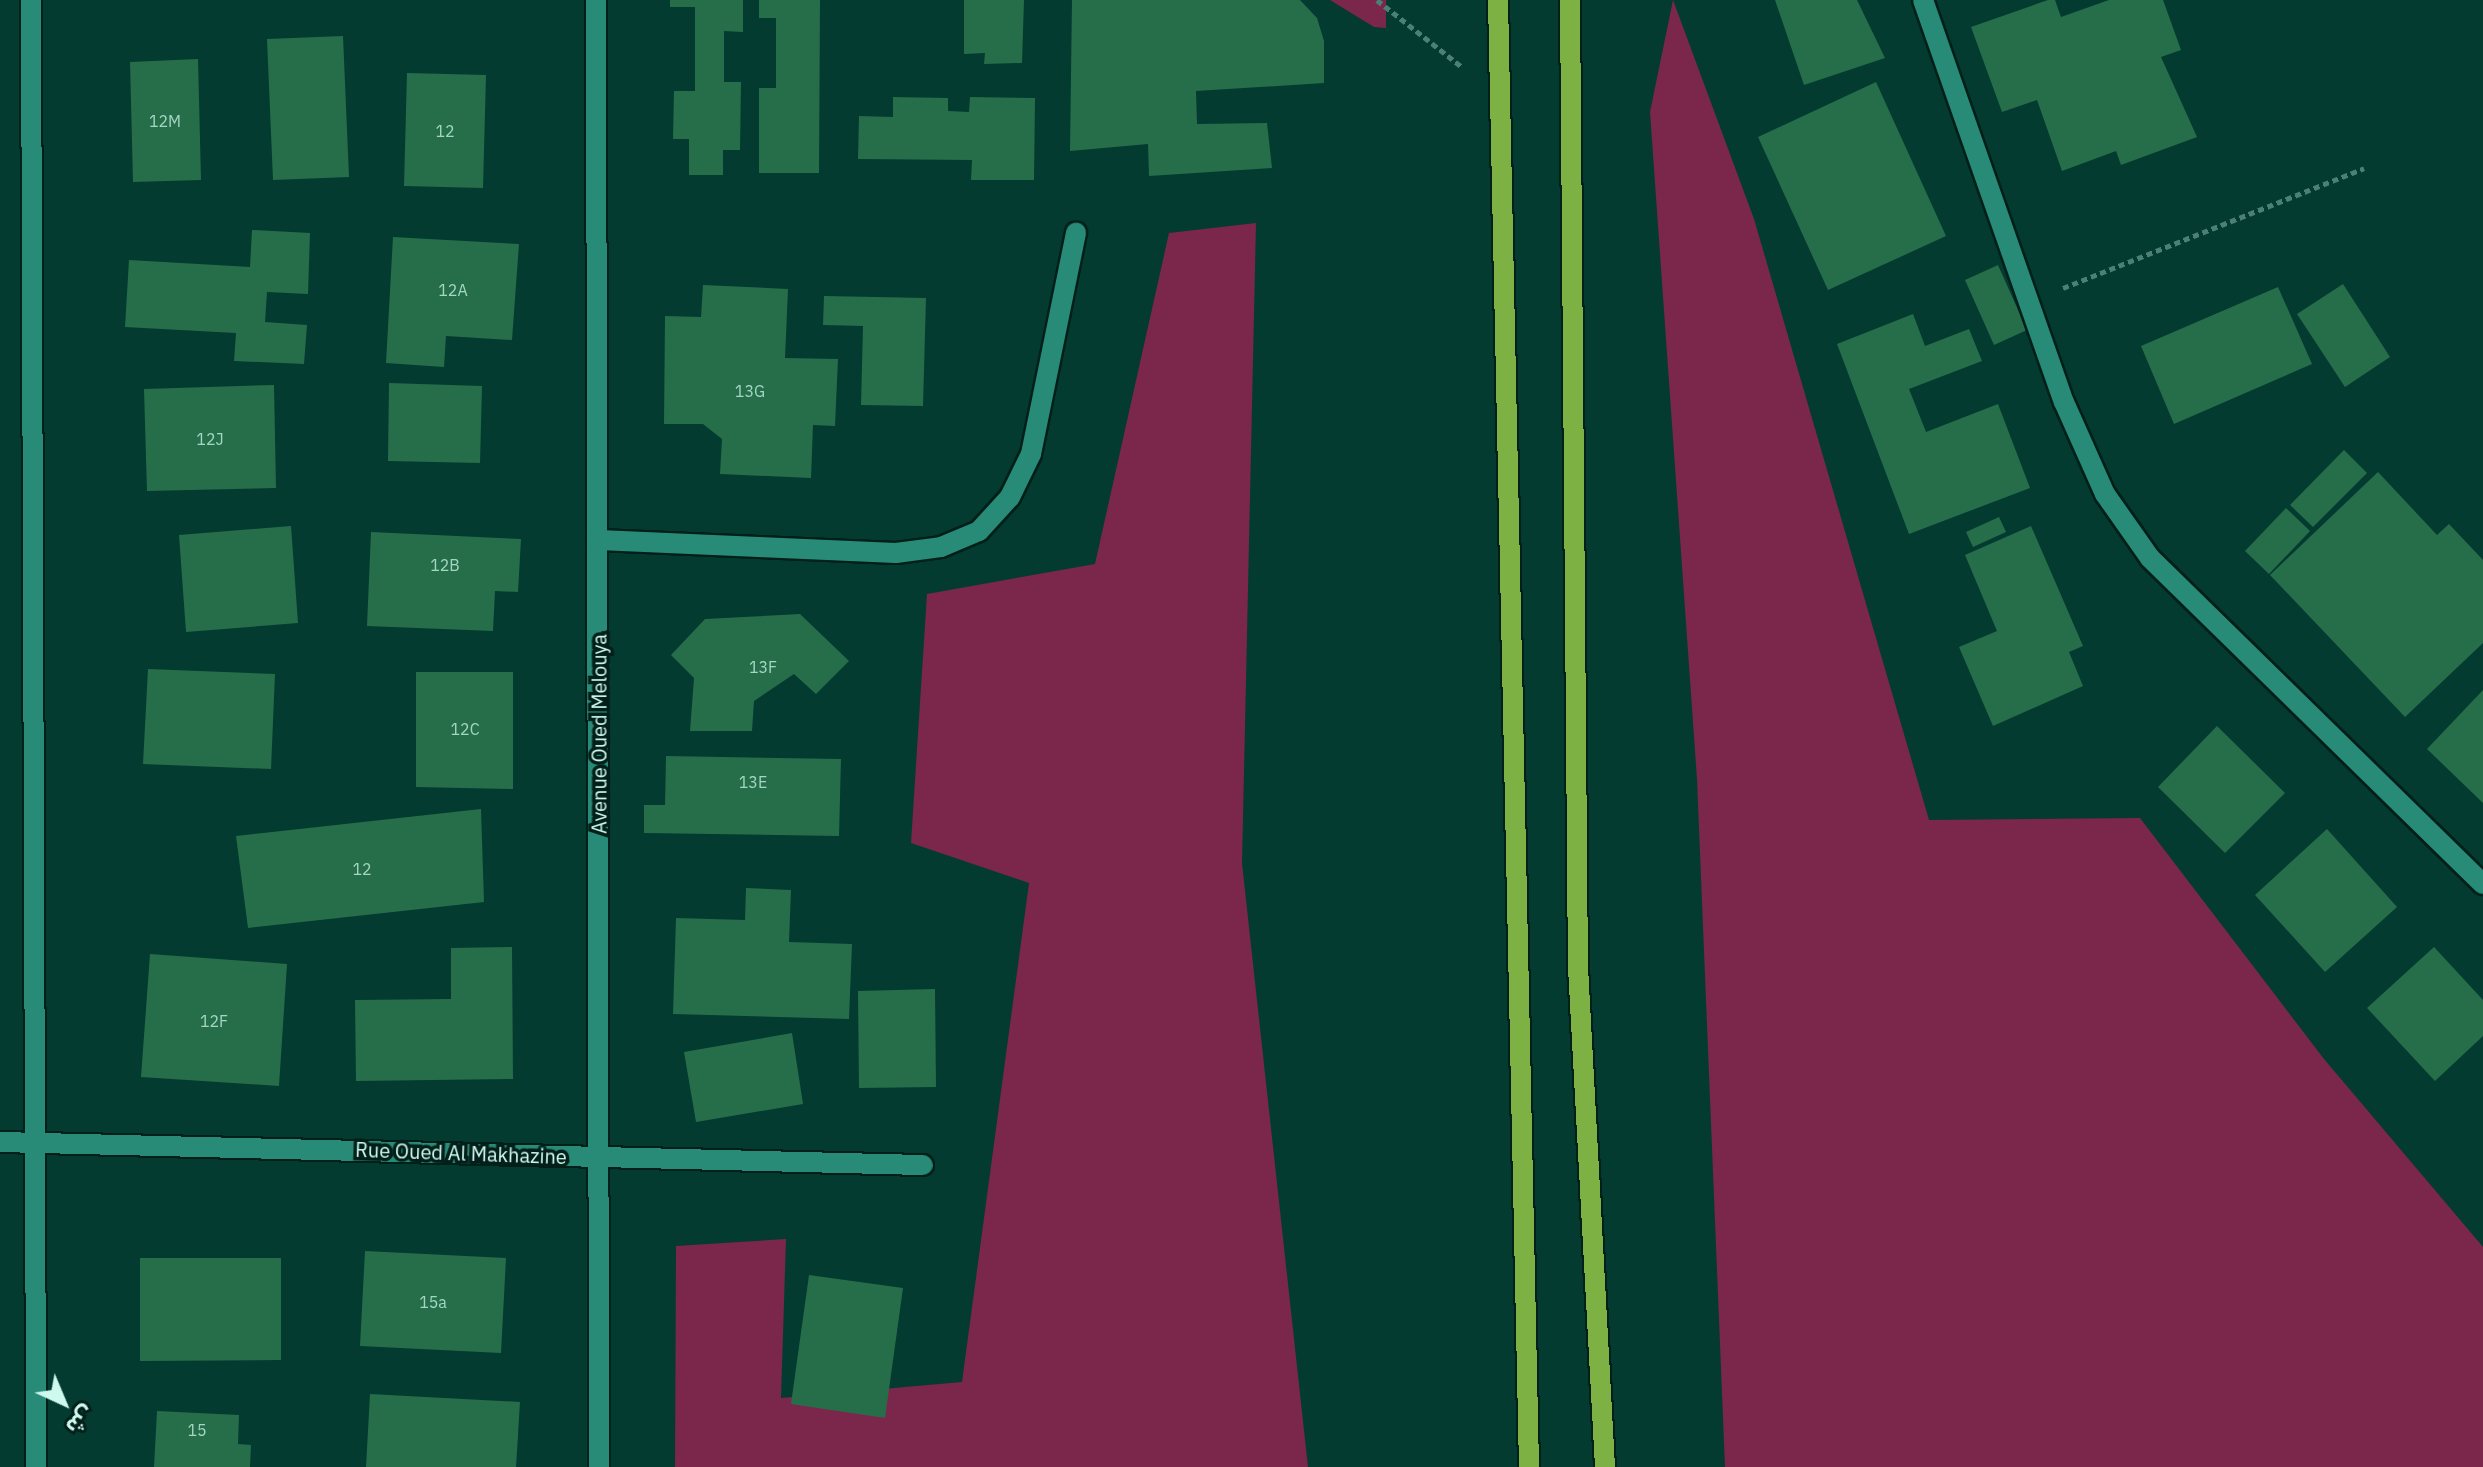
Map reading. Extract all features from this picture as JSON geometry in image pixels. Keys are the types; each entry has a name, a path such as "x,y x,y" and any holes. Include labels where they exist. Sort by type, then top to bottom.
{"main road":[{"path":"1498,0 1529,1467"},
{"path":"1570,0 1578,967 1605,1467"}],"street":[{"path":"31,0 36,1467"},
{"name":"Avenue Oued Melouya","path":"596,0 601,1157 599,1467"},
{"path":"1923,0 2029,302 2105,494 2150,558 2483,884"},
{"path":"599,540 896,553 941,547 979,531 1010,497 1031,454 1076,233"},
{"name":"Rue Oued Al Makhazine","path":"0,1142 923,1165"}],"path":[{"path":"1377,0 1499,96"},
{"path":"2029,302 2364,168"}],"shaded area":[{"path":"1330,0 1386,0 1386,28 1374,27"},
{"path":"1673,0 1754,219 1929,820 2140,818 2324,1059 2483,1247 2483,1467 1725,1467 1697,779 1650,112"},
{"path":"1256,223 1242,863 1308,1467 675,1467 676,1246 786,1239 781,1398 962,1382 1029,883 911,843 927,594 1095,564 1169,233"}],"building":[{"path":"670,0 743,0 743,32 724,31 724,82 741,82 740,150 723,150 723,175 689,175 689,139 673,139 674,91 695,91 695,7 670,7"},
{"path":"759,0 820,0 819,173 759,173 759,88 776,88 776,18 759,18"},
{"path":"964,0 1024,0 1022,63 984,64 985,53 964,54"},
{"path":"1072,0 1300,0 1317,18 1324,41 1324,83 1196,91 1197,124 1267,123 1272,168 1149,176 1148,144 1070,151"},
{"path":"1775,0 1857,0 1885,58 1804,85"},
{"path":"2055,0 2061,17 2109,0 2163,0 2181,50 2161,57 2197,137 2121,165 2116,151 2062,171 2037,100 2002,112 1971,27"},
{"path":"343,36 349,177 273,180 267,39"},
{"path":"198,59 201,180 133,182 130,62"},
{"path":"407,73 486,75 483,188 404,186"},
{"path":"1876,82 1946,236 1828,290 1758,137"},
{"path":"893,97 948,98 948,111 969,112 970,97 1035,98 1034,180 971,180 972,160 858,159 859,116 893,117"},
{"path":"252,230 310,233 308,294 267,292 265,322 307,325 304,364 234,361 236,333 125,327 129,260 250,267"},
{"path":"393,237 519,244 512,340 446,336 444,367 386,363"},
{"path":"1998,265 2027,330 1994,345 1965,280"},
{"path":"2343,284 2390,357 2345,387 2297,314"},
{"path":"703,285 788,289 785,358 838,359 835,426 813,425 811,478 720,474 722,439 703,424 664,424 665,316 701,317"},
{"path":"2278,287 2312,364 2174,424 2141,346"},
{"path":"824,296 926,298 923,406 861,405 863,326 823,325"},
{"path":"1913,314 1925,346 1969,329 1982,361 1909,389 1926,432 1998,404 2030,488 1909,534 1837,344"},
{"path":"389,383 482,386 480,463 388,461"},
{"path":"274,385 276,488 147,491 144,389"},
{"path":"2344,450 2367,473 2313,527 2290,505"},
{"path":"2378,472 2437,535 2449,524 2483,560 2483,643 2405,717 2270,575"},
{"path":"2286,508 2310,531 2269,574 2245,551"},
{"path":"1999,517 2006,532 1973,547 1966,532"},
{"path":"291,526 298,623 186,632 179,535"},
{"path":"2031,526 2083,646 2069,652 2083,686 1993,726 1959,647 1997,631 1965,555"},
{"path":"371,532 521,539 518,592 495,591 493,631 367,626"},
{"path":"800,614 849,661 816,694 794,674 754,701 752,731 690,731 694,678 671,655 705,619"},
{"path":"148,669 275,674 271,769 143,764"},
{"path":"416,672 513,672 513,789 416,787"},
{"path":"2483,690 2483,803 2427,749"},
{"path":"2217,726 2285,793 2225,853 2158,787"},
{"path":"666,756 841,759 839,836 644,833 644,805 665,805"},
{"path":"481,809 484,902 248,928 236,836"},
{"path":"2327,829 2397,907 2325,972 2255,895"},
{"path":"746,888 791,890 789,942 852,944 849,1019 673,1014 676,918 745,920"},
{"path":"512,947 513,1079 356,1081 355,1000 451,999 451,948"},
{"path":"2434,947 2483,1000 2483,1036 2435,1081 2367,1008"},
{"path":"150,954 287,964 279,1086 141,1077"},
{"path":"935,989 936,1087 859,1088 858,991"},
{"path":"792,1033 803,1104 696,1122 684,1052"},
{"path":"365,1251 506,1258 501,1353 360,1346"},
{"path":"140,1258 281,1258 281,1360 140,1361"},
{"path":"809,1275 903,1288 885,1418 791,1404"},
{"path":"370,1394 520,1402 516,1467 366,1467"},
{"path":"157,1411 239,1415 238,1444 251,1445 250,1467 154,1467"}]}
